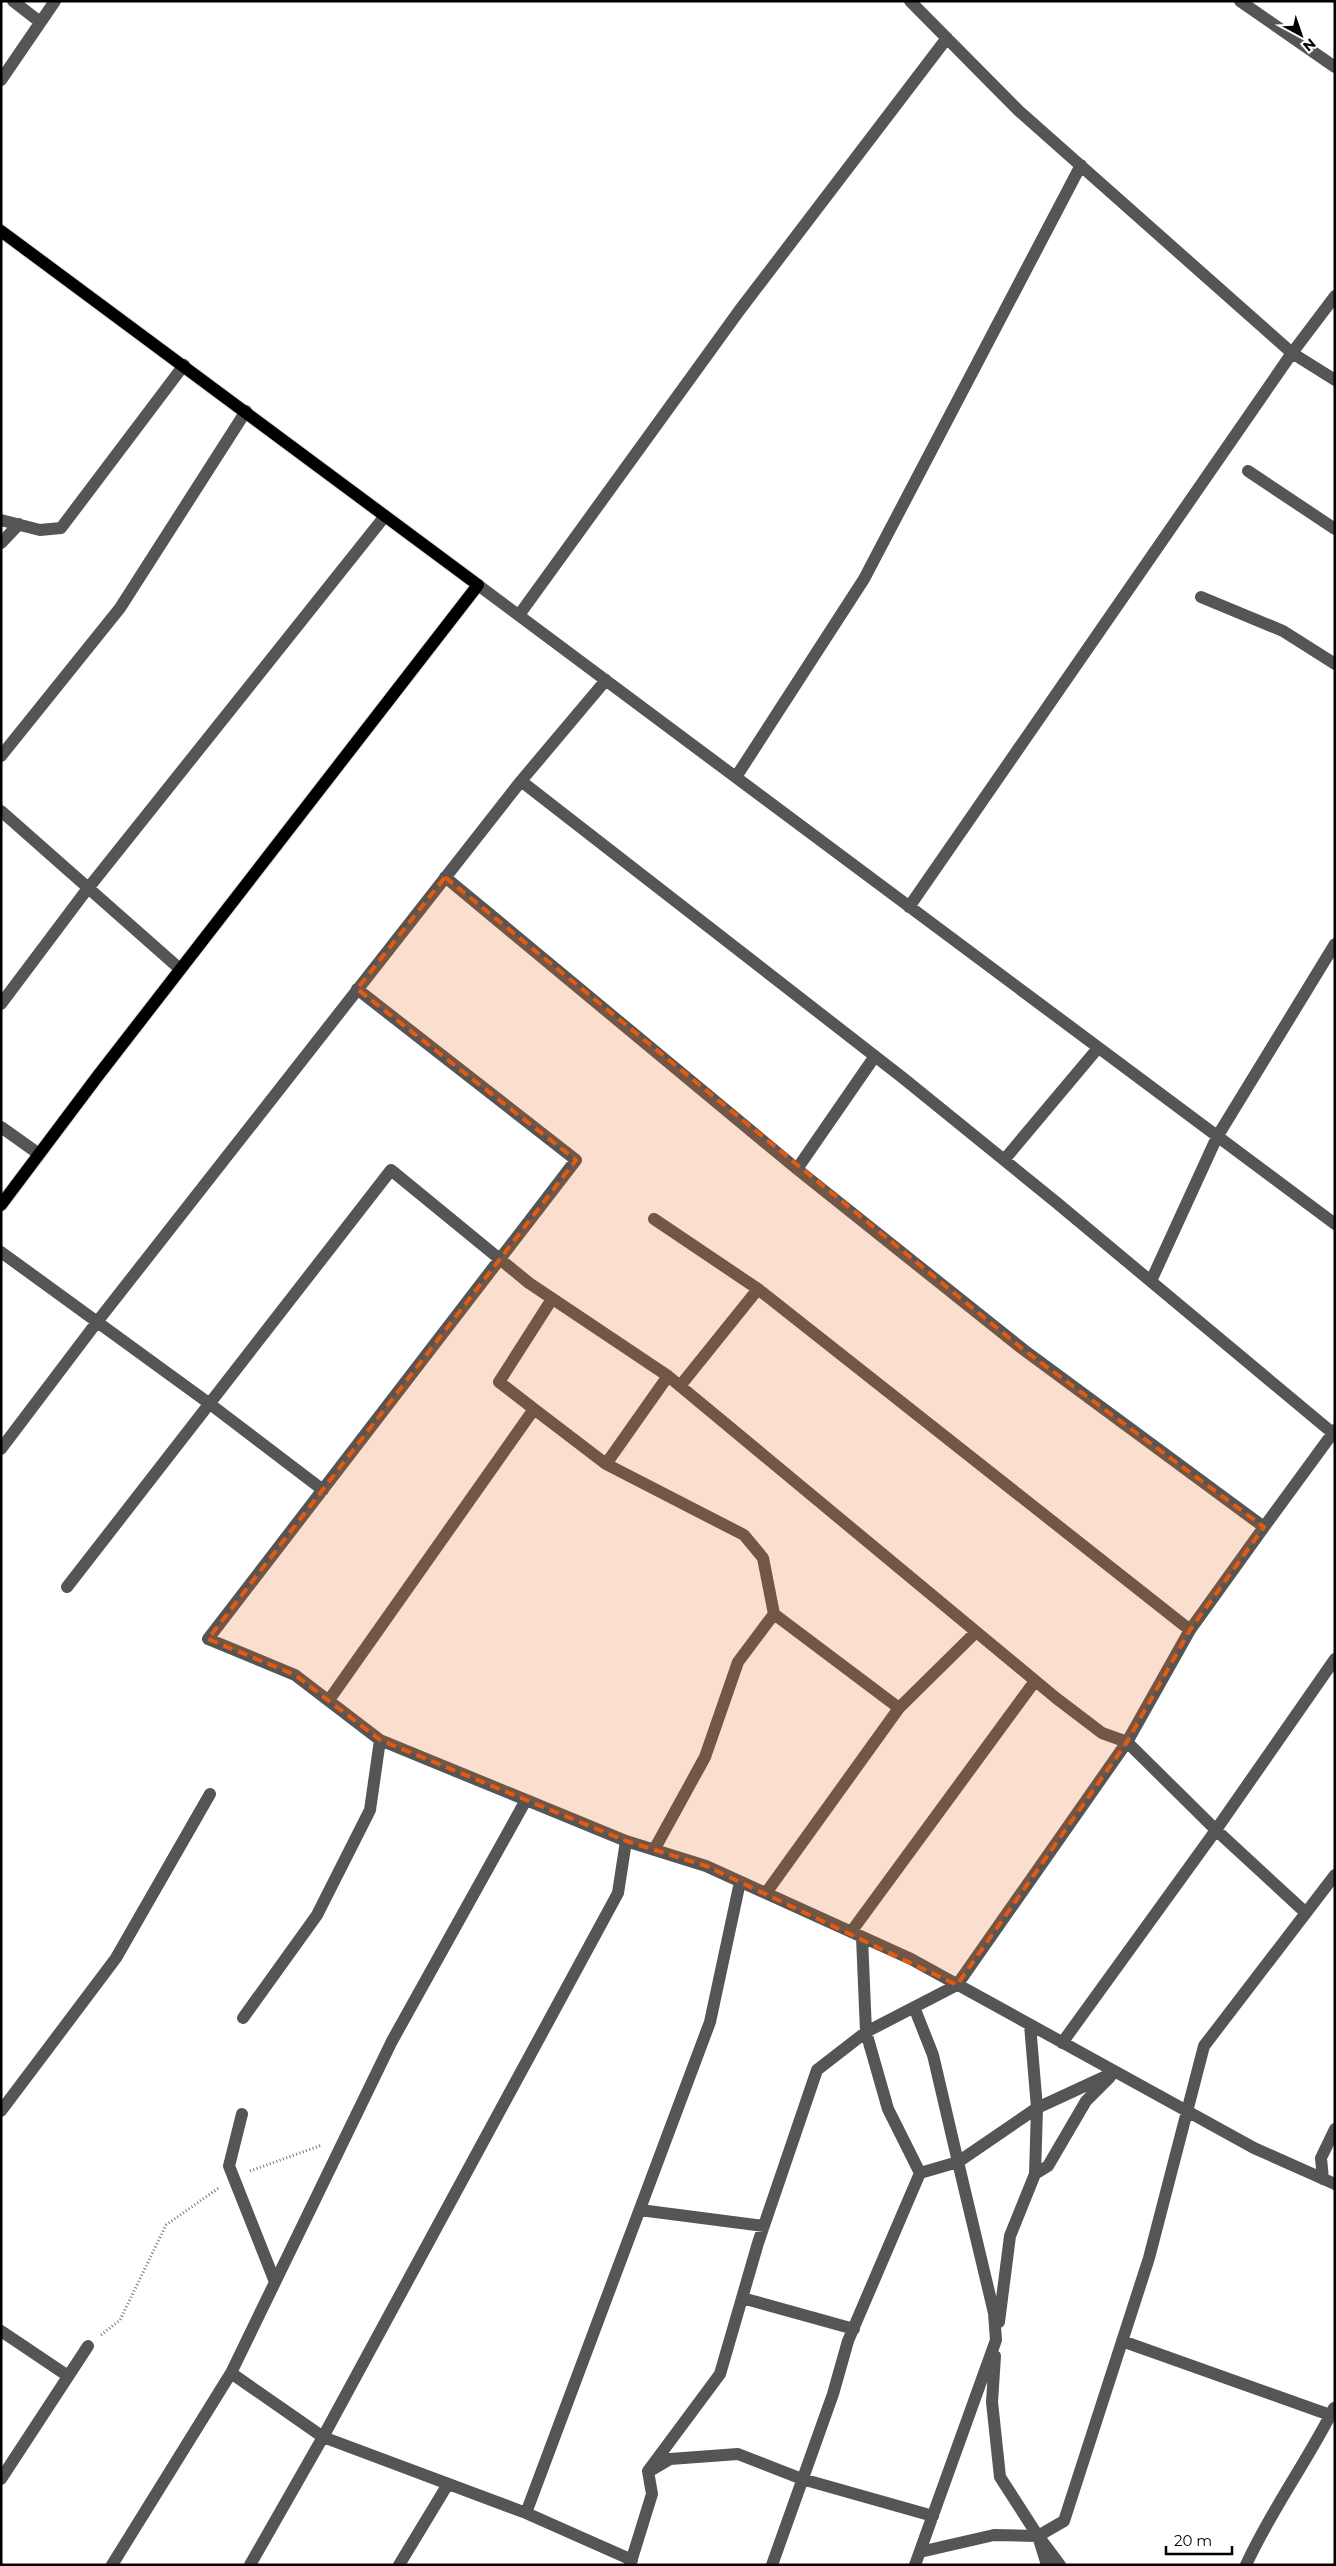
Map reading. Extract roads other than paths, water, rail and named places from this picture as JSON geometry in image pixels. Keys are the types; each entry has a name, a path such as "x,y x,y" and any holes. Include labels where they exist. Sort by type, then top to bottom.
{"main road":[{"path":"1,231 478,585 1,1205"}],"street":[{"path":"13,1 40,22"},
{"path":"1,80 55,1"},
{"path":"910,1 1019,111 1292,353 1335,380"},
{"path":"1240,1 1335,67"},
{"path":"519,615 738,311 947,38"},
{"path":"736,777 864,579 1081,165"},
{"path":"909,907 1292,353 1335,296"},
{"path":"1,520 40,530 61,528 184,365"},
{"path":"1,756 120,608 246,411"},
{"path":"1248,470 1335,529"},
{"path":"1,1004 87,889 385,516"},
{"path":"1,542 19,524"},
{"path":"478,585 1335,1224"},
{"path":"1201,598 1283,631 1335,664"},
{"path":"1,1449 97,1322 445,877 521,781 606,680"},
{"path":"231,2373 323,2437 526,2513 631,2562 652,2494 648,2471 720,2374 764,2226 816,2070 866,2032 957,1985 1127,1742 1190,1630 1334,1433 1004,1160 875,1056 521,781"},
{"path":"1,811 180,970"},
{"path":"445,877 797,1169 1024,1350 1264,1527"},
{"path":"1150,1281 1217,1137 1335,944"},
{"path":"358,989 576,1160 208,1639 295,1675 380,1740 626,1841 706,1866 910,1960 1254,2148 1329,2181"},
{"path":"1004,1160 1098,1048"},
{"path":"797,1169 875,1056"},
{"path":"1,1127 39,1154"},
{"path":"67,1587 391,1170 552,1299 668,1376 1035,1681 1102,1733 1127,1742 1216,1830 1306,1913"},
{"path":"654,1219 758,1289 1190,1630"},
{"path":"1,1252 210,1404 323,1490"},
{"path":"680,1386 758,1289"},
{"path":"552,1299 498,1382 606,1464 744,1535 764,1558 774,1614 899,1708"},
{"path":"606,1464 668,1376"},
{"path":"329,1700 534,1409"},
{"path":"654,1850 705,1757 738,1662 774,1614"},
{"path":"766,1894 899,1708 976,1632"},
{"path":"1062,2043 1216,1830 1335,1659"},
{"path":"772,2565 854,2329 920,2173 888,2109 866,2032 856,1935 1035,1681"},
{"path":"243,2018 317,1915 370,1810 380,1740"},
{"path":"1,2110 116,1958 210,1794"},
{"path":"112,2565 231,2373 392,2041 526,1800"},
{"path":"250,2565 323,2437 618,1893 626,1841"},
{"path":"920,2552 994,2535 1038,2536 1064,2521 1149,2258 1189,2112 1204,2046 1335,1875"},
{"path":"526,2513 710,2022 740,1882"},
{"path":"914,2007 933,2055 994,2313 996,2340 915,2565"},
{"path":"1030,2025 1037,2108 1036,2174 1010,2236 996,2340 992,2402 1000,2477 1038,2536 1060,2565"},
{"path":"920,2173 958,2162 1037,2108 1115,2072"},
{"path":"1036,2174 1048,2166 1086,2101 1115,2072"},
{"path":"242,2114 230,2166 275,2282"},
{"path":"1329,2181 1321,2158 1335,2129"},
{"path":"640,2210 764,2226"},
{"path":"742,2298 854,2329"},
{"path":"1,2331 68,2376"},
{"path":"1122,2341 1333,2412 1263,2527 1246,2565"},
{"path":"1,2479 88,2346"},
{"path":"648,2471 670,2459 738,2454 802,2479 932,2516"},
{"path":"399,2565 448,2484"},
{"path":"1038,2536 1046,2565"}]}
